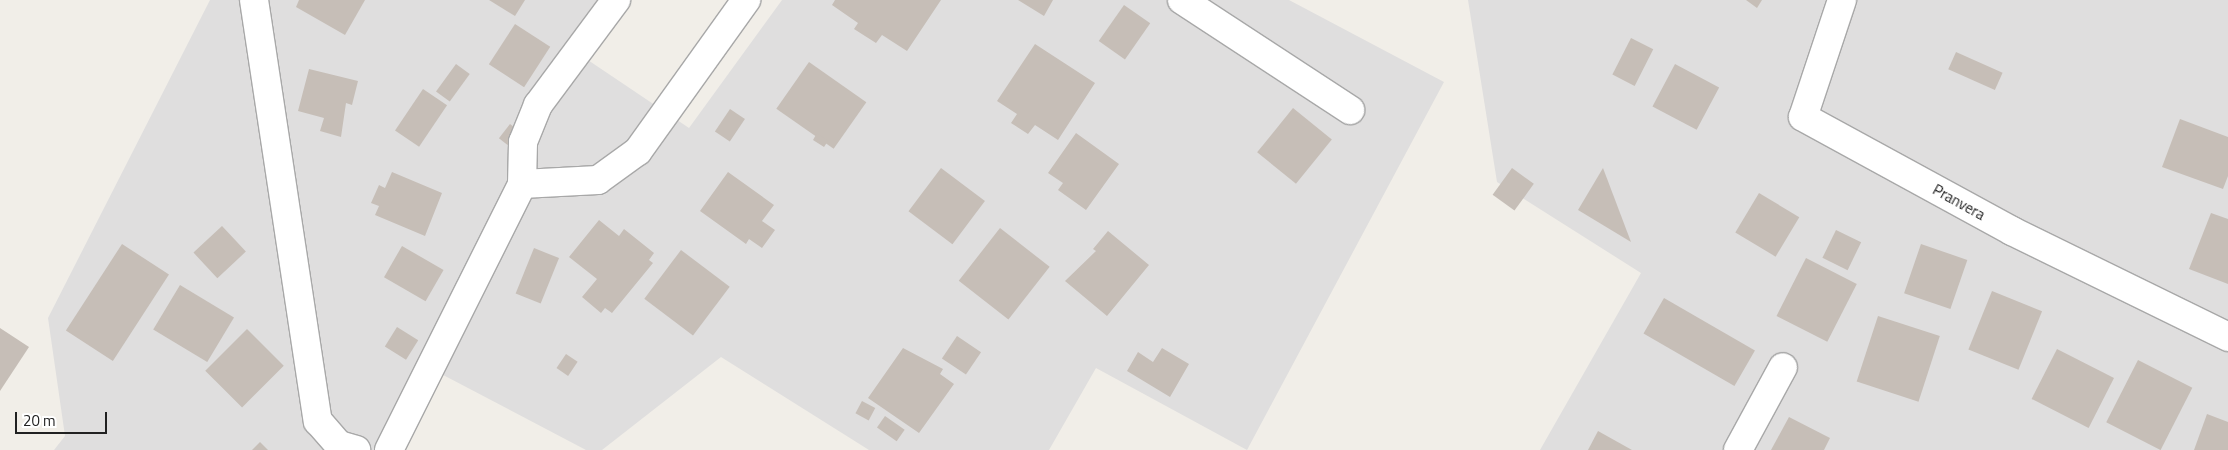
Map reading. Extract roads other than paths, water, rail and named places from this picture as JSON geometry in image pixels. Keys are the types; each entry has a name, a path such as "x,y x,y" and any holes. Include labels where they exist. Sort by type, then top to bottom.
{"street":[{"path":"254,0 318,421 339,445 356,450"},
{"path":"389,450 522,184 523,142 538,105 616,0"},
{"path":"522,184 598,180 638,151 746,0"},
{"path":"1182,0 1350,110"},
{"name":"Pranvera","path":"1842,0 1803,118 2012,231 2228,337"},
{"path":"1738,450 1783,367"}]}
